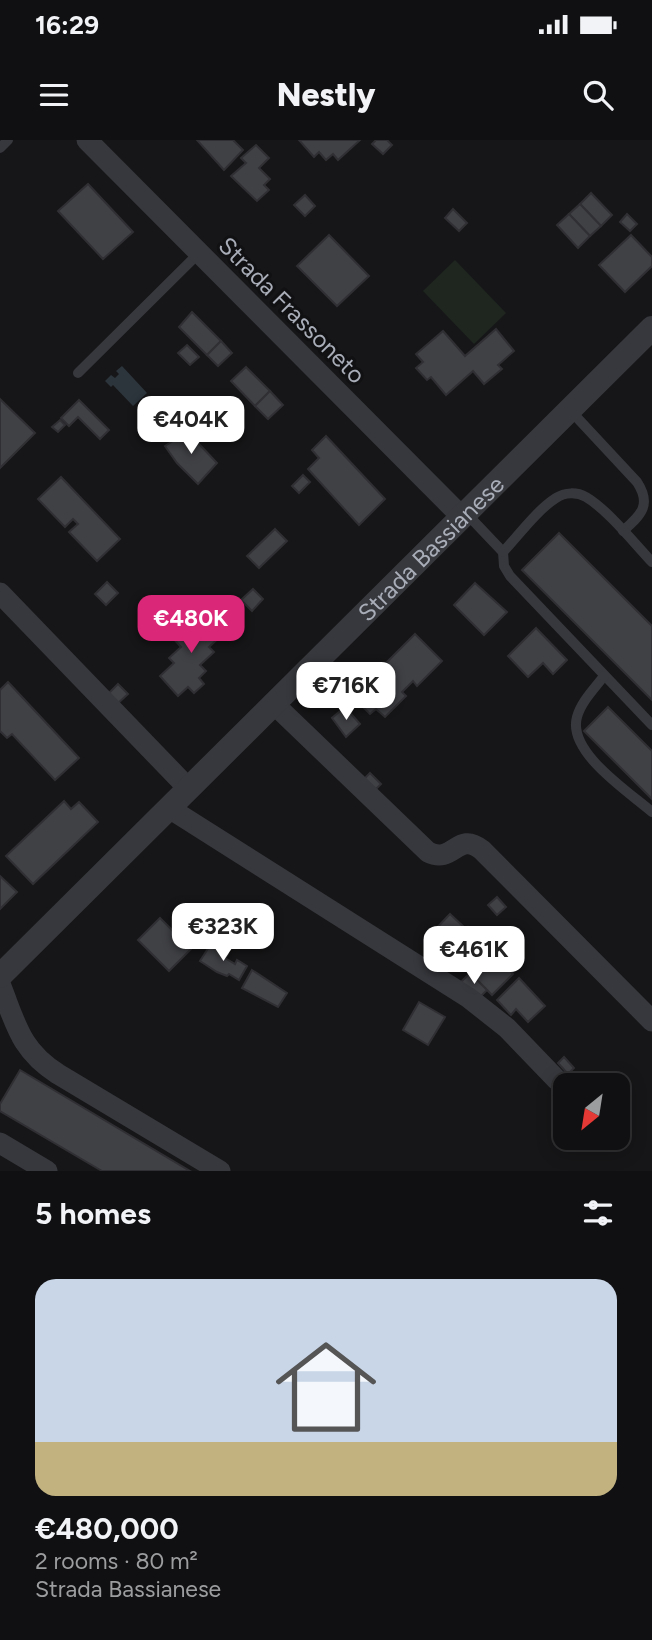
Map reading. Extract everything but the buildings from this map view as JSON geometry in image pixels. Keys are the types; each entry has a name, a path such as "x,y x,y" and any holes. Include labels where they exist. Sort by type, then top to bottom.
{"street":[{"name":"Strada Frassoneto","path":"87,140 463,514"},
{"name":"Strada Bassianese","path":"0,976 652,328"},
{"path":"0,593 188,788"},
{"path":"273,703 428,852 438,856 446,855 466,842 482,850 652,1021"},
{"path":"169,808 469,998 508,1028 553,1076"},
{"path":"0,984 24,1044 38,1059 58,1074 220,1171"},
{"path":"0,1143 47,1171"}],"lane":[{"path":"0,148 8,140"},
{"path":"78,373 199,253"},
{"path":"569,409 646,495 644,508 623,531"},
{"path":"503,552 549,503 570,493 586,497 652,562"},
{"path":"463,514 503,552 504,566 510,576 652,724"},
{"path":"604,676 579,710 576,722 578,740 595,762 652,812"}],"shaded area":[{"path":"455,260 506,313 474,344 423,291"},
{"path":"122,366 147,393 133,406 113,385 111,387 105,381 111,375 115,378 119,374 116,371"}]}
